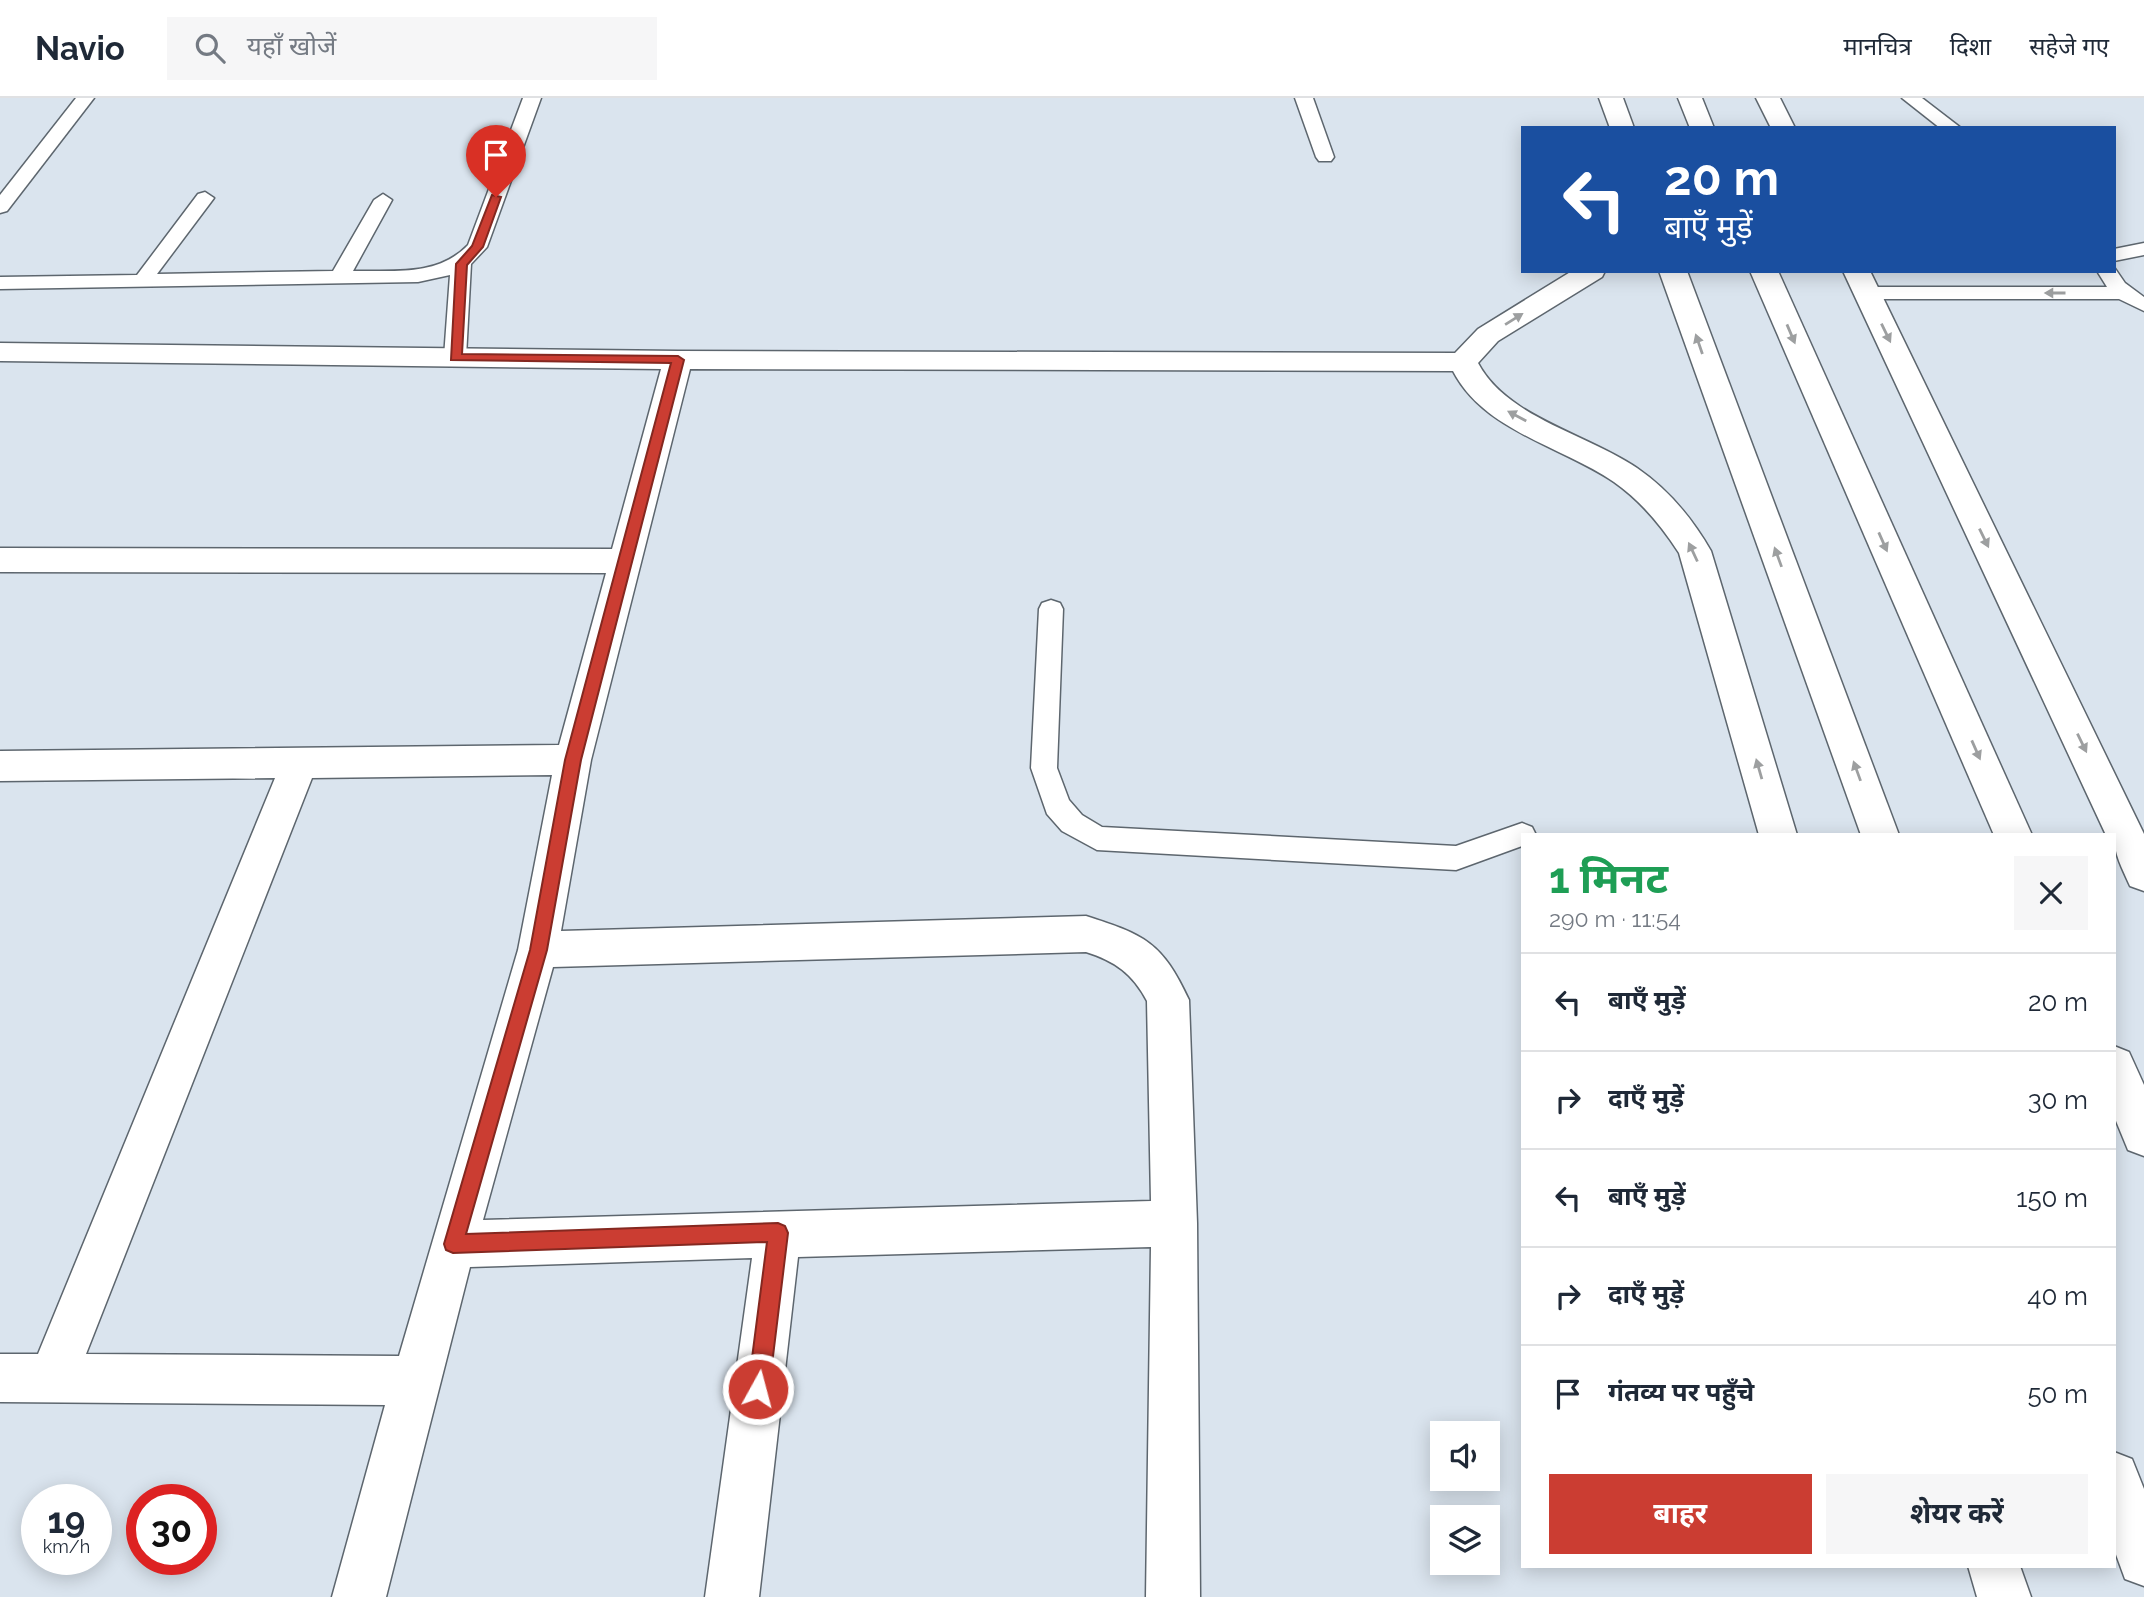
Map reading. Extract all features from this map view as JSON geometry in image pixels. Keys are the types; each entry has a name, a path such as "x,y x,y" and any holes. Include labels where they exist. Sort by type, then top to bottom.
{"street":[{"path":"1611,98 1621,126"},
{"path":"1690,98 1701,126"},
{"path":"1768,98 1782,126"},
{"path":"0,352 678,360 1463,362 1488,335 1588,273"},
{"path":"1675,273 1879,833"},
{"path":"1765,273 2012,833"},
{"path":"1862,282 2144,874"},
{"path":"359,1597 453,1244 538,950 573,760 678,360"},
{"path":"1463,362 1475,385 1501,408 1625,475 1669,512 1695,551 1778,833"},
{"path":"0,560 627,561"},
{"path":"0,766 573,760"},
{"path":"52,1378 300,762"},
{"path":"538,950 1086,934 1130,948 1152,967 1168,999 1174,1223 1173,1597"},
{"path":"2116,1071 2144,1135"},
{"path":"453,1244 1174,1223"},
{"path":"732,1597 778,1233"},
{"path":"0,1378 416,1381"},
{"path":"2116,1483 2144,1560"},
{"path":"1995,1568 2004,1597"}],"lane":[{"path":"0,207 85,98"},
{"path":"0,283 418,276 440,272 461,264 477,247 532,98"},
{"path":"1304,98 1325,157"},
{"path":"1911,98 1949,126"},
{"path":"142,281 205,198"},
{"path":"340,277 383,200"},
{"path":"455,357 461,264"},
{"path":"2108,273 2110,281 2123,293 2144,305"},
{"path":"1862,282 2123,293"},
{"path":"1051,609 1044,768 1057,806 1072,823 1097,838 1456,858 1521,835"}],"route":[{"path":"496,197 477,247 461,264 455,357 678,360 573,760 538,950 453,1244 778,1233 758,1389"}]}
